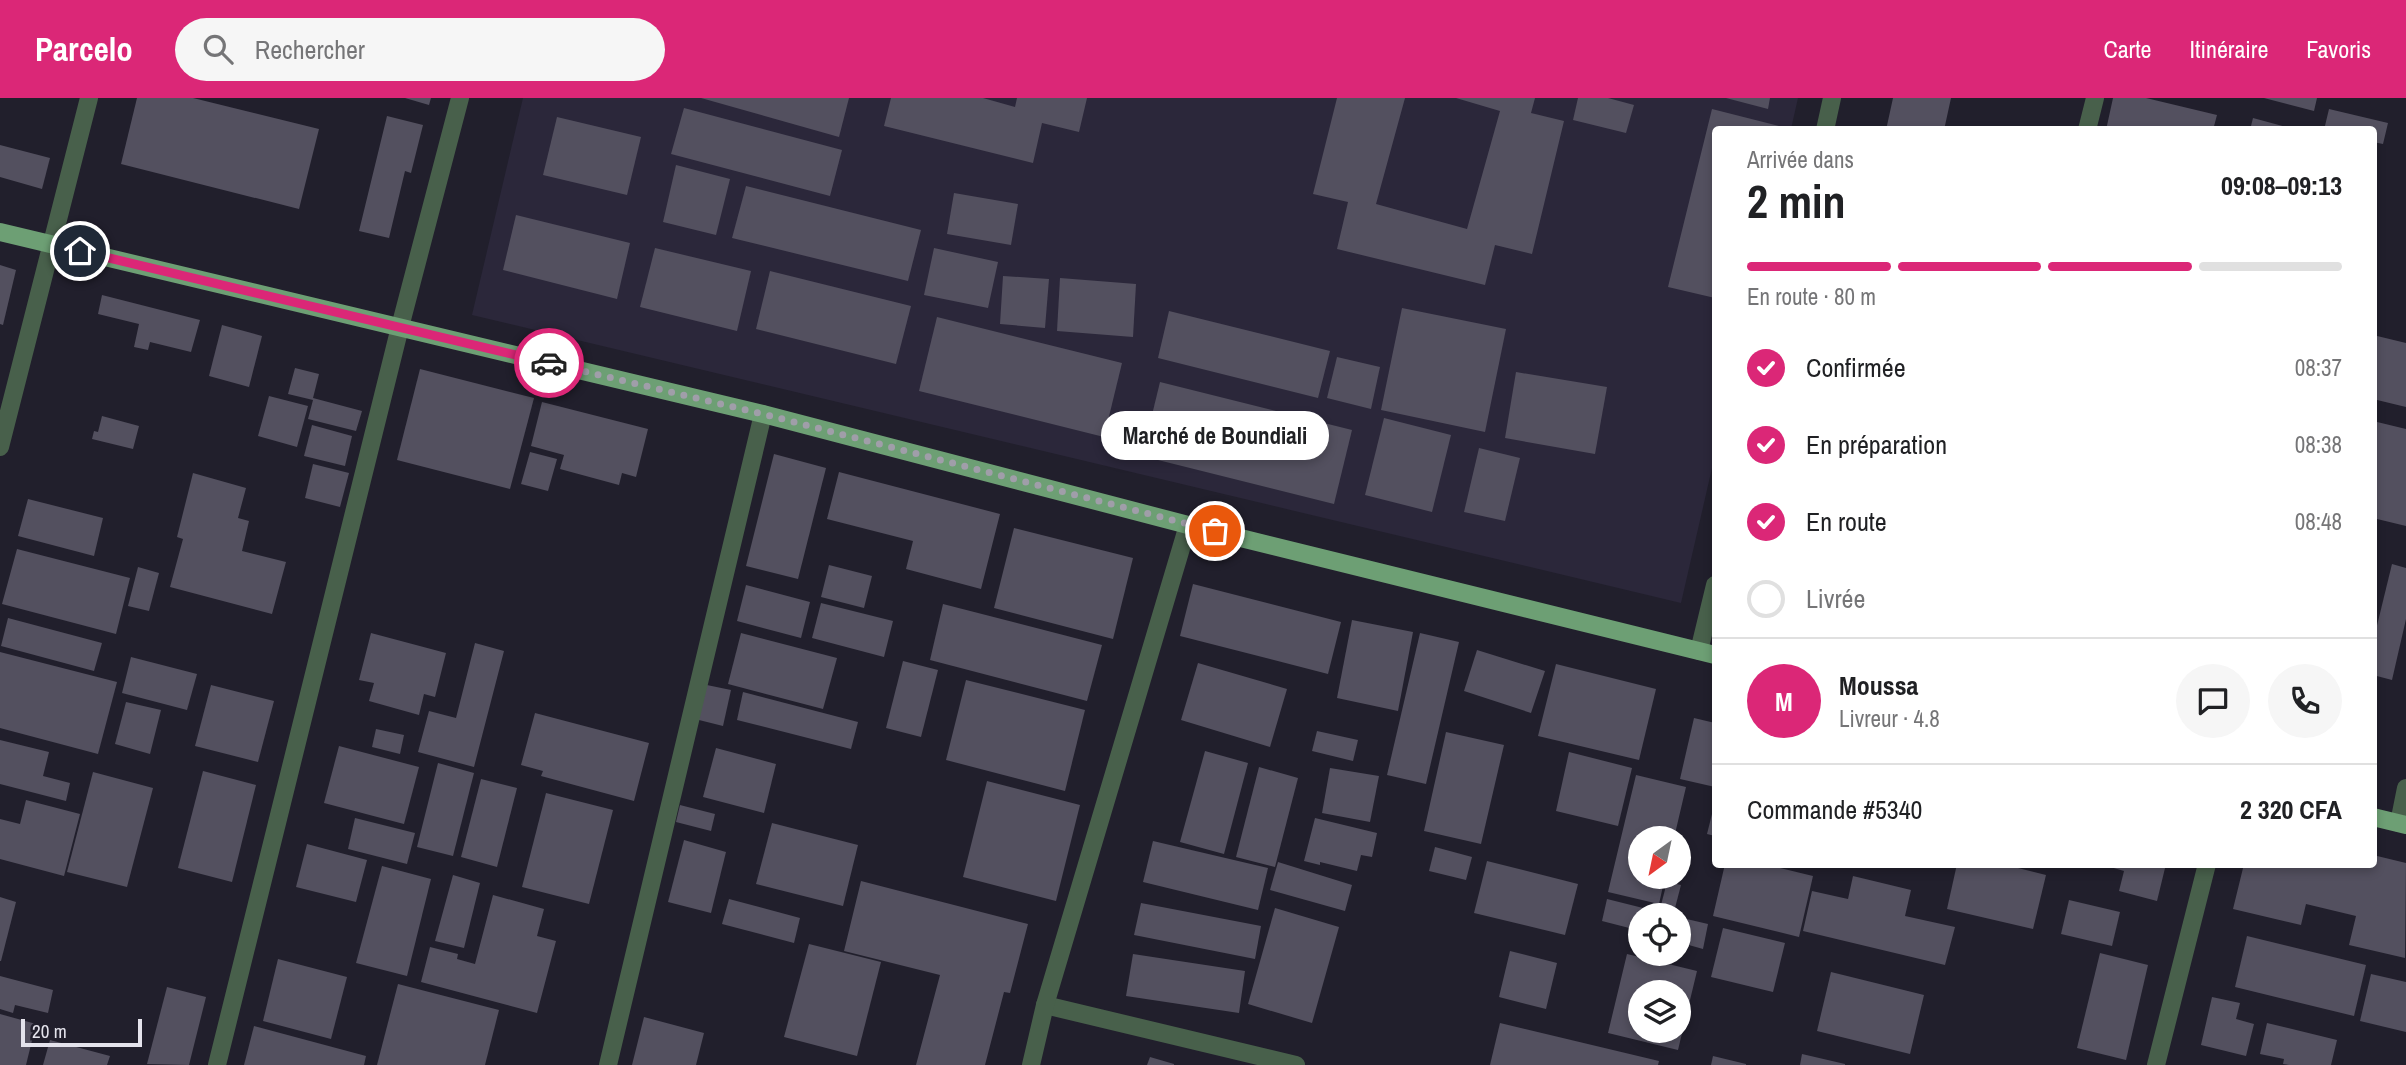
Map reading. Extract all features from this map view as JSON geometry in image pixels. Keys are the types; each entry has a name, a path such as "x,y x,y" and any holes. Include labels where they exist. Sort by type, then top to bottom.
{"main road":[{"path":"0,232 763,414 1188,525 1707,653"},
{"path":"2377,818 2402,824"}],"street":[{"path":"0,447 89,98"},
{"path":"217,1065 400,327 460,98"},
{"path":"1826,126 1832,98"},
{"path":"2088,126 2095,98"},
{"path":"608,1065 763,414"},
{"path":"1031,1065 1045,1005 1188,525"},
{"path":"1707,653 1712,610"},
{"path":"2402,824 2406,788"},
{"path":"2156,1065 2206,868"},
{"path":"1045,1005 1296,1065"}],"shaded area":[{"path":"523,98 1798,98 1792,126 1712,126 1712,468 1681,603 472,315"}],"building":[{"path":"137,98 193,98 319,129 299,209 121,164"},
{"path":"405,98 431,98 429,105"},
{"path":"701,98 849,98 839,137"},
{"path":"891,98 983,98 1015,107 1017,98 1087,98 1079,132 1042,123 1033,163 884,126"},
{"path":"1337,98 1405,98 1376,204 1467,229 1500,111 1456,98 1535,98 1531,113 1564,121 1532,254 1495,245 1485,285 1337,249 1348,202 1313,194"},
{"path":"1578,98 1608,98 1634,105 1626,133 1573,120"},
{"path":"1726,98 1770,98 1768,109"},
{"path":"1893,98 1951,98 1945,126 1887,126"},
{"path":"2113,98 2146,98 2217,115 2214,126 2107,126"},
{"path":"2264,98 2317,98 2314,111"},
{"path":"684,108 842,150 830,196 671,154"},
{"path":"1712,109 1779,126 1712,126 1712,297 1668,287"},
{"path":"2329,109 2388,123 2383,144 2377,143 2377,126 2325,126"},
{"path":"387,116 423,125 411,173 405,171 389,238 359,231"},
{"path":"557,117 641,137 627,195 543,175"},
{"path":"2253,118 2283,126 2251,126"},
{"path":"0,145 50,158 42,189 0,177"},
{"path":"676,165 730,179 716,235 663,222"},
{"path":"746,186 921,230 908,281 732,238"},
{"path":"954,193 1018,204 1011,245 947,234"},
{"path":"516,215 630,243 617,299 503,270"},
{"path":"655,248 751,271 737,331 640,307"},
{"path":"934,248 998,262 988,308 924,295"},
{"path":"0,265 16,270 3,325 0,324"},
{"path":"770,271 911,306 896,364 756,329"},
{"path":"1003,276 1049,279 1045,328 1000,324"},
{"path":"1060,278 1136,284 1133,337 1057,331"},
{"path":"102,295 200,320 191,352 150,342 148,350 134,347 139,324 98,314"},
{"path":"1402,308 1506,329 1485,432 1381,410"},
{"path":"1169,311 1330,351 1318,398 1158,358"},
{"path":"937,317 1122,363 1104,437 919,391"},
{"path":"222,325 262,336 249,387 209,376"},
{"path":"2377,336 2406,343 2406,407 2377,400"},
{"path":"1337,357 1380,367 1371,409 1327,398"},
{"path":"295,368 319,374 313,398 362,411 356,431 308,419 313,400 288,394"},
{"path":"420,369 534,398 510,489 397,460"},
{"path":"1516,372 1607,387 1595,454 1505,438"},
{"path":"1160,382 1352,430 1334,504 1142,456"},
{"path":"269,396 308,406 297,447 258,436"},
{"path":"542,402 648,429 636,477 622,473 619,485 560,469 564,455 531,446"},
{"path":"102,416 139,426 133,449 92,439 94,431 98,432"},
{"path":"1384,418 1451,435 1432,512 1365,495"},
{"path":"2377,422 2406,429 2406,526 2377,519"},
{"path":"312,425 352,436 345,466 304,456"},
{"path":"1479,448 1520,458 1505,521 1464,512"},
{"path":"530,452 557,459 548,491 521,484"},
{"path":"774,454 826,468 798,579 746,566"},
{"path":"313,464 349,473 340,507 305,498"},
{"path":"839,472 1000,514 981,589 906,569 913,541 827,519"},
{"path":"193,473 246,488 238,518 249,521 242,551 286,562 272,614 170,587 183,539 177,537"},
{"path":"28,499 103,518 94,556 18,536"},
{"path":"1014,528 1133,558 1113,639 994,608"},
{"path":"17,549 130,578 116,634 2,604"},
{"path":"2392,564 2406,568 2406,619 2392,680 2377,676 2377,626"},
{"path":"829,565 872,576 864,608 821,597"},
{"path":"138,567 159,573 149,611 128,606"},
{"path":"1193,584 1341,622 1328,674 1180,636"},
{"path":"746,585 810,602 801,638 737,621"},
{"path":"821,603 893,621 884,657 812,638"},
{"path":"943,604 1102,645 1087,701 930,660"},
{"path":"8,618 102,643 94,671 1,646"},
{"path":"1352,620 1413,632 1398,711 1337,698"},
{"path":"371,633 446,653 435,697 424,694 419,715 369,701 374,683 359,680"},
{"path":"741,633 837,658 823,709 728,684"},
{"path":"1420,633 1459,642 1426,784 1387,775"},
{"path":"475,643 504,651 474,767 418,752 429,711 456,718"},
{"path":"1477,650 1545,671 1531,713 1464,691"},
{"path":"0,652 117,682 98,754 0,728"},
{"path":"131,657 197,674 187,710 122,693"},
{"path":"903,661 938,670 921,737 886,728"},
{"path":"1198,663 1287,689 1270,747 1181,720"},
{"path":"1556,664 1656,689 1639,760 1538,736"},
{"path":"966,680 1085,710 1065,791 946,760"},
{"path":"702,684 731,690 723,726 695,719"},
{"path":"211,685 274,701 258,762 195,746"},
{"path":"743,692 858,722 851,749 737,720"},
{"path":"126,702 161,710 150,754 115,744"},
{"path":"535,713 649,743 634,801 541,776 543,771 521,765"},
{"path":"1694,718 1712,722 1712,786 1680,779"},
{"path":"376,729 404,735 400,754 372,747"},
{"path":"1317,731 1358,740 1353,761 1312,751"},
{"path":"1446,732 1504,745 1481,844 1424,831"},
{"path":"0,740 49,752 43,776 70,783 66,801 0,784"},
{"path":"339,746 419,767 404,824 324,803"},
{"path":"716,748 776,764 764,813 703,797"},
{"path":"1205,751 1248,763 1224,854 1180,842"},
{"path":"1569,752 1632,768 1618,826 1556,811"},
{"path":"438,763 474,773 453,856 417,847"},
{"path":"1259,767 1298,778 1275,867 1236,857"},
{"path":"1330,768 1379,776 1370,822 1322,813"},
{"path":"203,771 256,785 232,882 178,868"},
{"path":"93,772 153,788 127,887 67,872"},
{"path":"1636,775 1686,787 1677,826 1628,826 1628,889 1662,889 1659,903 1608,892"},
{"path":"481,779 517,788 497,867 461,857"},
{"path":"987,781 1080,805 1056,901 963,877"},
{"path":"546,793 613,810 589,904 522,887"},
{"path":"26,800 80,814 64,876 0,859 0,819 20,824"},
{"path":"680,805 715,814 711,831 676,822"},
{"path":"1712,814 1712,835 1707,834"},
{"path":"355,818 415,833 407,864 348,849"},
{"path":"1315,818 1377,833 1372,857 1361,855 1357,871 1304,861"},
{"path":"772,823 858,845 843,906 756,884"},
{"path":"684,840 726,852 711,913 668,902"},
{"path":"1153,841 1268,868 1258,910 1143,882"},
{"path":"307,844 367,860 356,902 296,887"},
{"path":"1435,847 1472,857 1466,880 1429,871"},
{"path":"2377,856 2406,863 2405,958 2349,945 2356,916 2306,904 2301,925 2233,909 2243,868 2377,868"},
{"path":"1487,861 1578,884 1565,935 1474,913"},
{"path":"1278,862 1352,885 1345,911 1270,890"},
{"path":"382,866 431,879 407,976 356,963"},
{"path":"1724,868 1780,868 1813,876 1799,937 1713,916"},
{"path":"1956,868 2018,868 2046,875 2033,929 1947,909"},
{"path":"2114,868 2165,868 2157,901 2119,891 2124,871"},
{"path":"453,875 480,883 464,948 435,941"},
{"path":"1853,876 1911,890 1905,916 1955,927 1945,965 1803,931 1812,891 1848,899"},
{"path":"861,881 1028,924 1010,993 1004,992 985,1065 916,1065 940,975 844,951"},
{"path":"1665,889 1680,889 1676,903 1662,903"},
{"path":"493,895 544,909 537,936 556,941 537,1013 421,982 430,947 458,954 457,959 475,964"},
{"path":"0,897 16,902 1,961 0,961"},
{"path":"729,899 800,918 794,943 722,924"},
{"path":"1607,899 1628,904 1628,928 1602,921"},
{"path":"2069,900 2120,912 2112,946 2061,934"},
{"path":"1141,903 1261,926 1255,959 1134,935"},
{"path":"1275,908 1339,927 1312,1023 1248,1004"},
{"path":"1691,920 1708,924 1703,949 1691,946"},
{"path":"1723,928 1785,943 1773,992 1711,977"},
{"path":"2247,936 2366,965 2354,1016 2235,987"},
{"path":"809,944 881,962 857,1056 784,1037"},
{"path":"1510,951 1557,963 1546,1009 1499,997"},
{"path":"2100,953 2148,965 2126,1060 2077,1048"},
{"path":"1133,954 1245,971 1239,1013 1126,996"},
{"path":"1627,954 1628,966 1676,966 1697,971 1691,996 1691,980 1628,980 1628,1038 1608,1033"},
{"path":"278,959 347,977 331,1039 263,1021"},
{"path":"1831,972 1924,995 1910,1054 1817,1031"},
{"path":"2371,974 2406,982 2406,1032 2360,1021"},
{"path":"0,976 53,990 48,1013 15,1005 13,1013 0,1009"},
{"path":"398,984 499,1010 485,1065 377,1065"},
{"path":"167,987 206,997 189,1065 147,1064"},
{"path":"2212,997 2240,1003 2236,1019 2254,1024 2246,1056 2201,1045"},
{"path":"0,1014 36,1024 26,1065 0,1065"},
{"path":"644,1017 704,1033 696,1065 632,1065"},
{"path":"1500,1023 1659,1061 1658,1065 1490,1065"},
{"path":"2267,1023 2337,1040 2331,1065 2289,1065 2283,1064 2284,1059 2260,1054"},
{"path":"254,1026 366,1056 364,1065 244,1065"},
{"path":"50,1040 110,1056 107,1065 43,1065"},
{"path":"1649,1043 1680,1043 1678,1050"},
{"path":"1802,1054 1845,1064 1845,1065 1800,1065"},
{"path":"1713,1056 1746,1064 1746,1065 1711,1065"},
{"path":"1150,1057 1174,1064 1174,1065 1147,1065"}],"way so far":[{"path":"549,363 763,414 1215,531"}],"place":[{"name":"Marché de Boundiali","path":"1215,531"}],"route":[{"path":"80,251 549,363"}]}
